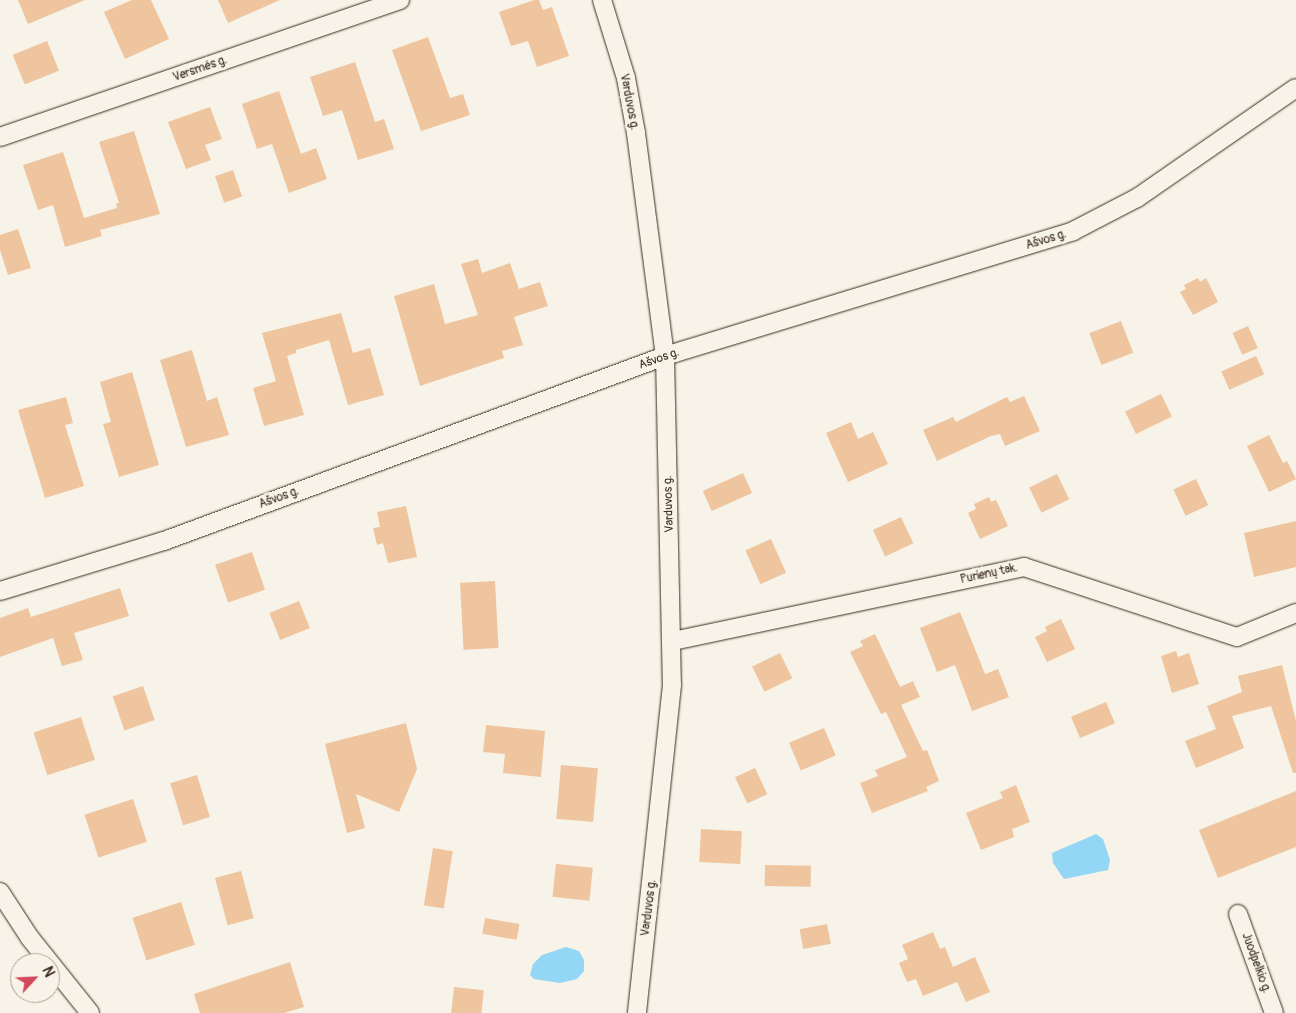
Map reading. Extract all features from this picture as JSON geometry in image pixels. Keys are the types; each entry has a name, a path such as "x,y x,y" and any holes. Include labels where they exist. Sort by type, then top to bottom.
{"street":[{"name":"Versmės g.","path":"0,137 400,0"},
{"name":"Varduvos g.","path":"602,0 626,78 636,133 665,356 673,642 669,734 637,1013"},
{"name":"Ašvos g.","path":"0,590 164,541 665,356 1073,231 1137,198 1296,88"},
{"name":"Purienų tak.","path":"673,642 1024,567 1236,637 1296,613"},
{"path":"0,892 30,938 90,1013"},
{"name":"Juodpelkio g.","path":"1238,914 1274,1013"}],"water":[{"path":"1096,834 1103,839 1110,860 1108,870 1064,879 1053,863 1052,853"},
{"path":"566,947 579,951 584,960 584,971 577,979 560,983 534,979 530,975 533,964 542,955"}],"building":[{"path":"18,0 85,0 28,24"},
{"path":"132,0 151,0 169,39 125,59 104,12"},
{"path":"218,0 280,0 228,23"},
{"path":"539,0 543,10 552,7 569,56 537,67 528,41 511,46 499,12"},
{"path":"428,37 450,98 463,94 470,115 421,131 392,50"},
{"path":"47,41 59,71 25,85 13,55"},
{"path":"355,62 375,122 384,119 394,149 358,160 342,110 323,116 310,77"},
{"path":"279,91 301,154 316,148 327,179 289,193 272,144 257,149 242,104"},
{"path":"210,107 222,139 205,145 211,160 186,169 168,122"},
{"path":"134,131 160,214 100,230 102,236 65,247 53,205 38,210 23,165 63,152 84,218 117,208 116,203 119,203 99,142"},
{"path":"233,170 242,196 224,203 215,176"},
{"path":"18,229 31,268 8,275 0,250 0,235"},
{"path":"478,259 482,273 510,263 519,289 540,282 548,306 514,317 523,345 502,351 504,358 420,386 394,296 434,284 445,324 478,315 461,264"},
{"path":"1198,278 1200,282 1206,278 1218,302 1193,315 1180,292 1186,289 1184,285"},
{"path":"341,313 353,353 370,348 384,395 348,405 329,340 296,350 296,353 287,356 304,415 264,426 253,388 276,381 262,333"},
{"path":"1121,321 1133,353 1101,365 1089,333"},
{"path":"1248,326 1258,348 1242,355 1232,333"},
{"path":"192,350 207,401 217,397 229,435 186,447 160,360"},
{"path":"1256,356 1264,374 1229,390 1221,371"},
{"path":"132,372 159,465 119,477 103,424 111,422 100,382"},
{"path":"1161,394 1172,416 1136,434 1125,412"},
{"path":"1024,396 1040,431 1005,446 1000,434 991,436 937,461 923,430 953,417 956,422 1007,397 1010,402"},
{"path":"66,397 73,423 65,425 84,486 45,498 18,410"},
{"path":"851,422 858,439 873,432 888,464 848,482 826,433"},
{"path":"1269,435 1283,463 1287,461 1296,479 1269,492 1247,446"},
{"path":"743,473 752,493 712,511 703,491"},
{"path":"1057,474 1069,499 1041,513 1029,488"},
{"path":"1196,479 1208,505 1186,516 1173,490"},
{"path":"989,497 991,502 996,500 1008,526 980,539 968,513 976,509 974,504"},
{"path":"406,506 417,557 388,563 383,543 377,545 373,528 380,527 377,512"},
{"path":"901,517 913,543 885,556 873,530"},
{"path":"1296,521 1296,567 1254,577 1244,533"},
{"path":"771,539 786,573 760,584 745,550"},
{"path":"252,552 265,590 228,603 215,565"},
{"path":"495,581 499,648 464,650 460,583"},
{"path":"120,588 129,616 74,633 83,660 62,666 53,638 0,657 0,618 28,608 31,617"},
{"path":"299,601 310,628 280,640 269,613"},
{"path":"960,612 985,674 998,669 1009,697 972,711 955,665 937,672 920,628"},
{"path":"1061,619 1075,649 1047,662 1035,637 1047,631 1045,627"},
{"path":"875,634 900,687 913,681 920,697 901,705 923,751 927,750 939,781 926,787 928,791 872,813 860,783 878,776 875,770 907,757 886,712 881,714 850,652 863,646 860,641"},
{"path":"1176,651 1178,657 1189,653 1199,684 1172,693 1161,656"},
{"path":"780,653 792,678 764,692 752,667"},
{"path":"1282,665 1296,721 1296,773 1293,773 1271,706 1232,716 1244,748 1196,768 1185,741 1216,729 1207,706 1242,692 1238,676"},
{"path":"143,686 155,720 124,730 113,696"},
{"path":"1106,702 1115,723 1080,738 1071,717"},
{"path":"81,717 95,760 47,775 33,732"},
{"path":"406,723 417,769 399,812 356,794 365,828 347,833 325,744"},
{"path":"486,725 545,731 541,777 503,773 505,754 483,752"},
{"path":"824,728 836,756 801,770 789,743"},
{"path":"561,765 598,768 593,822 556,819"},
{"path":"755,768 767,794 747,804 735,777"},
{"path":"197,775 210,817 183,825 170,783"},
{"path":"1016,785 1030,822 1012,829 1014,837 981,850 966,813 1003,798 1000,792"},
{"path":"1296,791 1296,847 1218,878 1199,830"},
{"path":"133,799 147,842 98,858 84,815"},
{"path":"701,829 742,831 740,864 699,862"},
{"path":"433,848 453,851 444,908 424,905"},
{"path":"556,864 593,868 589,901 553,897"},
{"path":"765,865 811,866 811,887 765,886"},
{"path":"241,871 254,918 228,925 215,878"},
{"path":"181,902 195,945 146,961 132,918"},
{"path":"485,918 519,924 517,940 482,934"},
{"path":"827,924 831,944 803,949 800,929"},
{"path":"933,932 940,949 945,947 953,967 975,957 990,992 966,1002 957,982 923,996 916,979 907,982 899,963 908,959 902,945"},
{"path":"290,962 304,1007 284,1013 200,1013 194,994"},
{"path":"454,987 484,990 481,1013 451,1013"}]}
